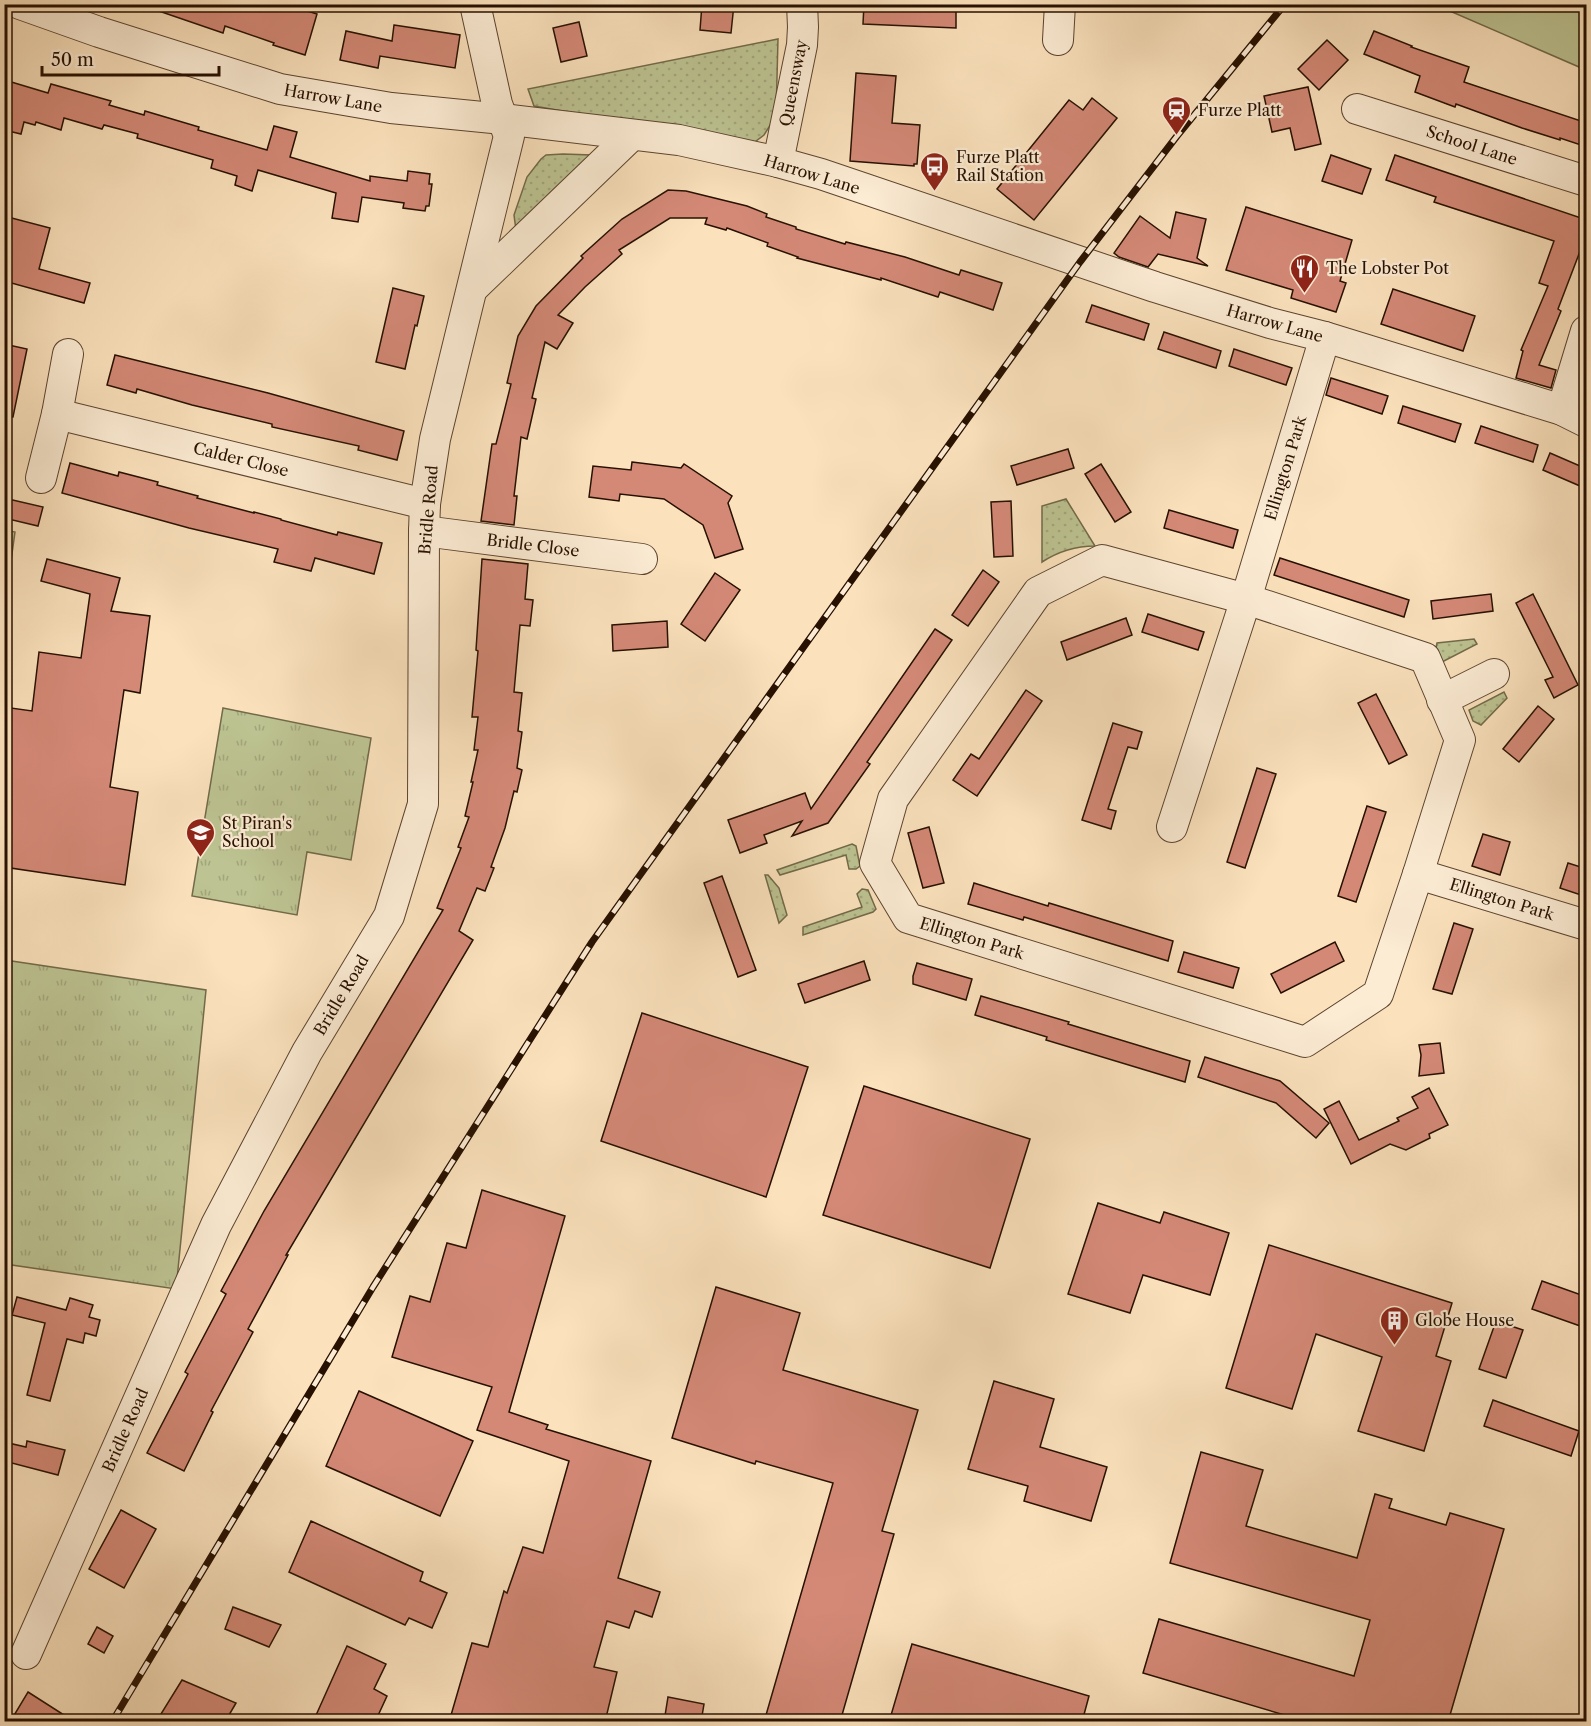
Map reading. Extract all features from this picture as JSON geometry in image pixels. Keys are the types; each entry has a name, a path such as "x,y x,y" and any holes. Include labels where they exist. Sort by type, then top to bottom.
{"street":[{"name":"Harrow Lane","path":"20,4 99,32 279,89 391,108 679,140 778,162 821,174 1155,287 1270,323 1325,337 1574,416"},
{"name":"Bridle Road","path":"26,1654 216,1225 307,1052 389,916 423,804 424,517 435,440 509,136 496,104 475,4"},
{"name":"Queensway","path":"778,162 802,45 802,4"},
{"path":"1058,39 1060,4"},
{"name":"School Lane","path":"1357,109 1587,181"},
{"path":"473,288 632,135"},
{"path":"1574,416 1587,331"},
{"name":"Ellington Park","path":"1172,827 1246,599 1325,337"},
{"path":"41,478 57,414 68,354"},
{"name":"Calder Close","path":"57,414 424,517"},
{"name":"Bridle Close","path":"424,517 642,559"},
{"name":"Ellington Park","path":"1102,560 1246,599 1425,658 1460,740 1378,994 1339,1032 1305,1042 908,918 875,862 892,799 1038,592 1102,560"},
{"path":"1442,700 1494,674"},
{"name":"Ellington Park","path":"1418,874 1587,925"}],"green space":[{"path":"1436,5 1586,5 1586,70"},
{"path":"778,39 776,116 764,135 752,144 534,106 528,89"},
{"path":"546,155 591,155 516,230 514,215 527,177"},
{"path":"1066,499 1095,546 1067,550 1042,562 1042,506"},
{"path":"4,530 15,532 5,604"},
{"path":"1474,639 1477,644 1442,662 1435,653 1437,643"},
{"path":"1504,692 1507,698 1481,725 1473,721 1469,710"},
{"path":"223,708 371,738 351,860 307,852 297,915 192,896"},
{"path":"852,844 856,846 860,866 856,869 849,869 846,855 780,875 777,870"},
{"path":"765,875 768,875 779,888 787,915 779,923"},
{"path":"862,889 868,890 876,909 873,912 803,935 803,927 862,907 857,894"},
{"path":"5,960 206,990 176,1289 5,1264"}],"building":[{"path":"151,4 285,4 317,14 305,55 225,26 223,33 150,8"},
{"path":"702,4 734,4 731,33 700,30"},
{"path":"864,4 956,4 956,28 863,24"},
{"path":"579,22 587,56 561,62 553,28"},
{"path":"394,25 460,35 455,68 380,56 378,68 340,60 346,31 392,41"},
{"path":"1374,31 1411,47 1469,67 1464,82 1587,123 1587,147 1522,128 1456,104 1455,107 1415,92 1420,76 1364,54"},
{"path":"1327,40 1348,60 1319,90 1298,69"},
{"path":"856,73 896,76 892,123 920,125 917,164 914,166 850,161"},
{"path":"8,81 48,93 51,84 111,101 109,105 144,115 145,111 199,127 198,130 267,150 274,126 297,132 290,157 370,181 370,176 407,181 408,171 430,174 429,184 432,184 429,206 426,206 425,211 403,208 404,203 362,197 358,222 332,218 336,193 258,170 252,191 235,185 237,176 211,168 213,160 137,138 138,134 104,125 102,129 64,118 61,130 36,122 35,125 24,122 21,134 4,130 4,91"},
{"path":"1308,87 1321,144 1295,150 1290,128 1272,132 1264,96"},
{"path":"1092,98 1117,118 1034,220 997,189 1069,100 1083,110"},
{"path":"1331,155 1371,169 1362,194 1322,181"},
{"path":"1395,155 1587,220 1587,233 1558,309 1561,311 1539,365 1556,370 1551,388 1516,378 1523,351 1521,350 1548,286 1539,283 1554,241 1434,202 1436,197 1386,180"},
{"path":"668,190 686,191 747,206 767,214 766,217 796,227 796,229 845,244 846,242 905,257 959,275 961,270 1002,283 993,310 940,292 938,297 881,278 881,280 797,258 767,246 768,243 727,228 726,230 705,224 707,218 670,218 619,250 622,254 558,315 573,323 557,349 545,342 532,398 536,399 527,439 521,437 514,496 517,496 514,525 481,521 492,444 496,444 511,384 507,383 518,336 536,306 583,258 581,256 622,219"},
{"path":"1246,207 1352,240 1340,281 1346,283 1336,312 1291,298 1293,290 1226,270"},
{"path":"1176,212 1206,219 1197,258 1208,266 1158,254 1148,267 1114,253 1140,216 1170,238"},
{"path":"4,216 50,228 39,269 90,283 84,303 4,281"},
{"path":"393,288 424,296 405,369 376,362"},
{"path":"1393,289 1475,316 1463,351 1381,324"},
{"path":"1092,305 1149,324 1144,340 1086,322"},
{"path":"1164,332 1221,351 1216,368 1158,349"},
{"path":"4,344 27,349 13,417 4,416"},
{"path":"1234,349 1292,368 1286,385 1229,366"},
{"path":"115,355 268,393 404,431 397,460 358,450 359,446 272,427 272,424 137,389 136,393 107,385"},
{"path":"1331,378 1388,396 1382,414 1326,395"},
{"path":"1403,406 1461,424 1455,442 1398,423"},
{"path":"1481,426 1538,445 1533,462 1475,443"},
{"path":"1068,449 1074,468 1017,485 1011,466"},
{"path":"1550,453 1587,469 1587,489 1543,470"},
{"path":"632,462 681,468 684,464 732,496 728,503 743,549 715,558 703,525 664,499 620,494 619,501 589,497 593,466 631,470"},
{"path":"70,463 118,476 119,472 158,482 157,485 198,496 197,498 337,535 338,532 382,543 374,574 315,558 311,571 274,562 278,549 189,528 62,493"},
{"path":"1101,464 1131,512 1115,522 1085,474"},
{"path":"4,498 43,507 38,526 4,518"},
{"path":"1011,501 1013,556 994,557 991,502"},
{"path":"1169,510 1238,530 1233,548 1164,528"},
{"path":"1280,558 1409,600 1404,617 1274,575"},
{"path":"47,559 120,578 111,611 150,616 140,693 124,690 110,787 138,792 125,885 4,867 4,707 32,711 39,652 81,658 90,594 41,581"},
{"path":"482,559 528,564 525,599 533,600 530,626 520,625 514,692 522,693 518,731 522,732 517,768 522,770 517,792 514,791 505,828 491,867 494,868 485,891 477,888 459,931 473,940 286,1255 288,1255 248,1329 253,1332 211,1411 213,1412 184,1471 147,1453 188,1374 185,1372 226,1294 221,1291 264,1211 443,910 437,908 461,848 458,847 469,817 465,816 478,750 474,750 478,717 472,717 478,651 476,650"},
{"path":"983,570 999,582 968,626 952,615"},
{"path":"715,573 740,590 705,641 681,624"},
{"path":"1491,594 1493,611 1433,619 1431,601"},
{"path":"1533,594 1578,685 1554,698 1545,680 1553,677 1516,603"},
{"path":"1148,614 1204,632 1198,650 1142,632"},
{"path":"1126,618 1132,635 1067,660 1061,642"},
{"path":"667,621 668,647 613,651 612,625"},
{"path":"935,629 952,640 867,762 870,764 828,823 792,836 802,821 764,835 767,843 740,853 728,820 805,793 811,809"},
{"path":"1026,690 1042,701 977,796 953,780 971,754 979,759"},
{"path":"1376,694 1407,755 1389,764 1358,703"},
{"path":"1538,706 1554,719 1519,762 1503,749"},
{"path":"1113,723 1142,732 1137,749 1128,747 1108,809 1116,811 1111,829 1082,820"},
{"path":"1257,768 1276,774 1245,868 1227,862"},
{"path":"1367,806 1386,812 1356,902 1338,896"},
{"path":"929,827 944,883 923,888 908,833"},
{"path":"1483,834 1510,842 1500,875 1472,866"},
{"path":"1568,863 1587,869 1587,897 1560,888"},
{"path":"722,876 756,970 738,977 704,883"},
{"path":"974,883 1173,941 1168,961 1024,917 1023,920 968,904"},
{"path":"1454,923 1473,929 1452,994 1433,989"},
{"path":"1335,942 1344,961 1281,993 1271,974"},
{"path":"1184,952 1239,968 1233,988 1178,972"},
{"path":"864,961 870,980 805,1003 798,984"},
{"path":"917,963 972,979 966,1000 913,984"},
{"path":"981,996 1190,1061 1185,1082 1046,1040 1047,1037 975,1015"},
{"path":"642,1013 808,1067 766,1197 601,1141"},
{"path":"1440,1043 1444,1073 1419,1076 1421,1055 1419,1045"},
{"path":"1205,1057 1280,1081 1329,1123 1316,1138 1276,1103 1198,1077"},
{"path":"864,1086 1030,1139 990,1268 823,1215"},
{"path":"1429,1088 1448,1125 1429,1134 1430,1138 1406,1150 1390,1144 1351,1164 1324,1109 1339,1101 1359,1140 1399,1121 1397,1118 1418,1108 1412,1097"},
{"path":"482,1190 565,1216 509,1412 548,1425 546,1429 651,1461 618,1578 660,1592 652,1617 635,1611 629,1628 607,1621 594,1667 617,1672 605,1722 449,1722 472,1643 488,1647 504,1591 507,1593 523,1547 543,1553 569,1461 477,1430 492,1387 392,1357 410,1296 430,1302 447,1243 466,1248"},
{"path":"1098,1203 1160,1223 1164,1212 1229,1233 1210,1295 1143,1275 1130,1313 1068,1294"},
{"name":"Globe House","path":"1269,1245 1452,1303 1436,1356 1451,1361 1424,1451 1358,1431 1382,1357 1316,1334 1292,1409 1226,1388"},
{"path":"1542,1281 1587,1297 1587,1316 1583,1327 1532,1309"},
{"path":"716,1287 800,1313 783,1370 918,1410 882,1531 894,1534 840,1722 764,1722 833,1483 756,1461 755,1464 672,1438"},
{"path":"17,1297 66,1310 70,1298 93,1305 89,1317 100,1320 96,1336 85,1333 83,1343 67,1339 50,1401 27,1395 45,1323 12,1315"},
{"path":"1496,1321 1523,1330 1506,1378 1479,1369"},
{"path":"994,1381 1054,1399 1040,1447 1107,1467 1091,1521 1024,1501 1028,1486 968,1469"},
{"path":"359,1391 473,1441 440,1516 326,1466"},
{"path":"1493,1400 1579,1431 1571,1456 1484,1426"},
{"path":"27,1441 65,1450 58,1475 4,1461 4,1442 26,1447"},
{"path":"1201,1452 1263,1470 1246,1526 1357,1558 1375,1494 1392,1499 1389,1508 1446,1525 1450,1513 1504,1529 1448,1722 1308,1722 1143,1673 1159,1619 1354,1676 1370,1620 1170,1563"},
{"path":"121,1510 156,1529 124,1588 89,1569"},
{"path":"311,1521 423,1572 420,1581 447,1593 432,1628 409,1618 405,1625 289,1572"},
{"path":"233,1607 281,1625 269,1647 225,1629"},
{"path":"97,1627 113,1636 104,1653 88,1644"},
{"path":"912,1644 1089,1696 1082,1722 889,1722"},
{"path":"347,1646 386,1664 374,1689 387,1696 375,1722 313,1722"},
{"path":"182,1680 236,1703 225,1722 156,1722"},
{"path":"28,1692 75,1722 10,1722"},
{"path":"668,1697 704,1704 701,1722 664,1722"}],"railway":[{"path":"112,1722 373,1287 592,942 1080,262 1177,136 1285,4"}],"place":[{"name":"Furze Platt","path":"1177,136"},
{"name":"Furze Platt Rail Station","path":"935,192"},
{"name":"The Lobster Pot","path":"1305,294"},
{"name":"St Piran's School","path":"201,858"},
{"name":"Globe House","path":"1394,1346"}]}
